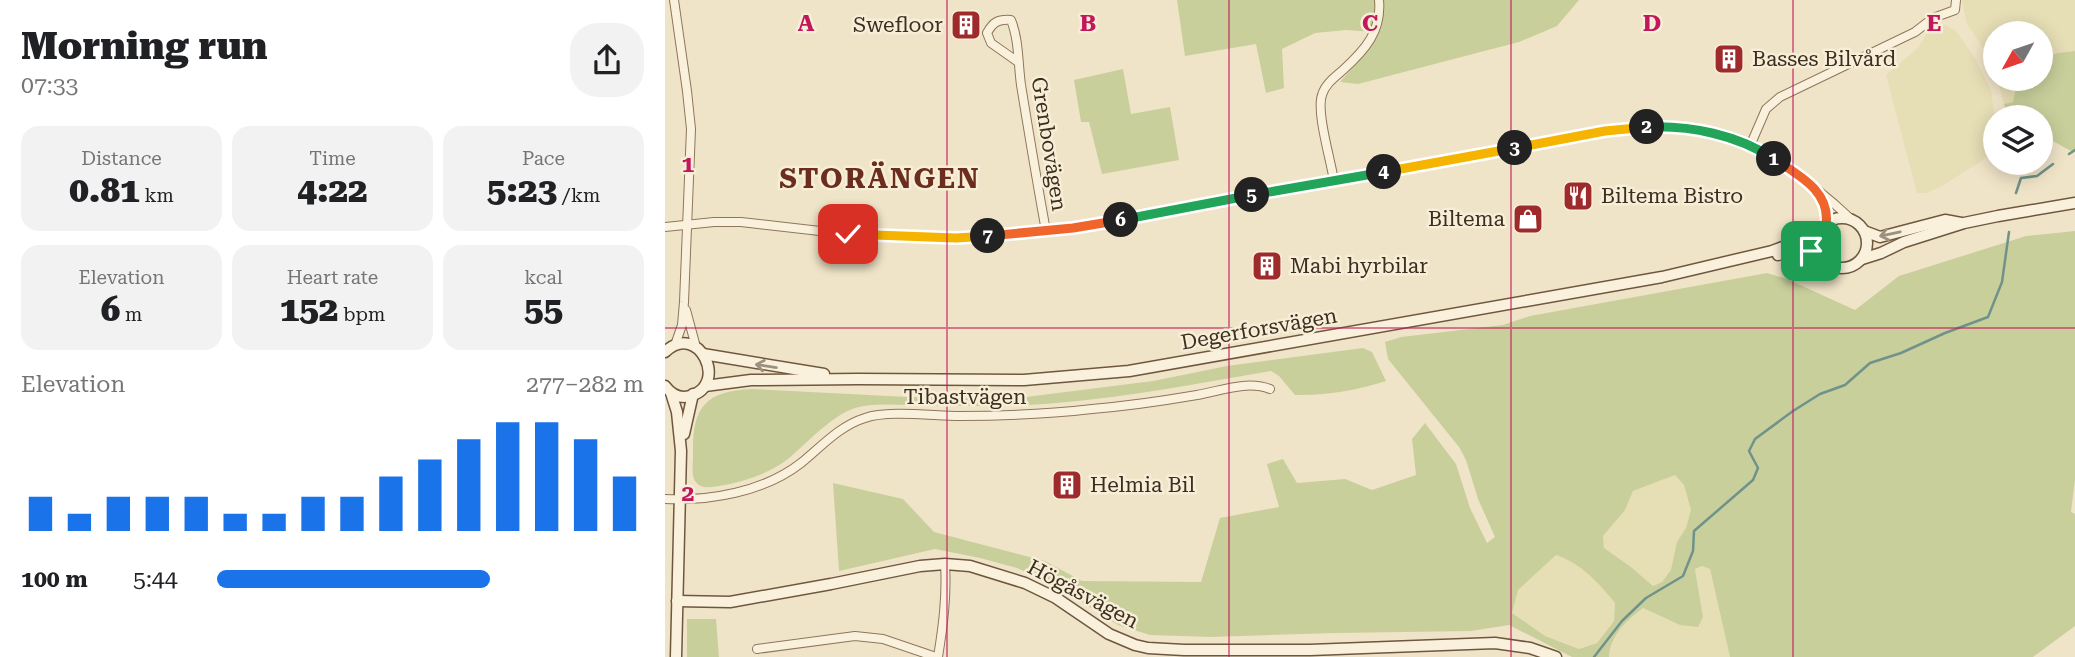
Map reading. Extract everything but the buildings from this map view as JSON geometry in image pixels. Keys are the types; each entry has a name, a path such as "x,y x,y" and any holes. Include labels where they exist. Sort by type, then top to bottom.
{"main road":[{"path":"1964,223 1945,220 1880,237 1864,231 1853,221 1839,219 1823,227 1817,242 1820,256 1831,266 1850,267 1862,259 1904,242 1964,223 2075,203"},
{"name":"Degerforsvägen","path":"1662,277 1772,251 1823,227"},
{"path":"1862,259 1867,246 1864,231"},
{"name":"Degerforsvägen","path":"705,386 751,380 1024,380 1109,373 1662,277 1729,268 1795,251 1803,250 1820,256"},
{"name":"Degerforsvägen","path":"668,350 686,344 699,351 794,370 858,379"},
{"path":"668,389 683,397 694,394 705,386 708,367 699,351"},
{"path":"668,389 677,412 681,451 676,657"},
{"path":"681,451 688,410 694,394"},
{"name":"Högåsvägen","path":"677,601 730,602 919,566 946,564 970,566 1025,583 1056,598 1109,634 1135,645 1184,654 1495,643 1530,648 1556,657"}],"street":[{"path":"668,350 682,325 685,297 690,119 674,0"},
{"path":"1334,181 1321,114 1322,93 1376,31 1380,19 1379,0"},
{"path":"1750,146 1766,109 1780,97 1915,32 1933,18 1955,10 1955,0"},
{"name":"Grenbovägen","path":"1018,62 991,43 987,33 992,24 1002,19 1011,20 1015,31 1046,231"},
{"path":"665,227 741,222 882,236 956,238 1046,231 1110,222 1605,131 1675,126 1708,132 1765,153 1812,186 1853,221"},
{"path":"1812,186 1825,205 1823,227"},
{"path":"685,297 688,320 699,351"},
{"name":"Tibastvägen","path":"665,499 703,499 771,480 799,465 839,431 867,417 890,414 1031,414 1094,409 1245,386 1270,389"},
{"path":"757,649 855,635 883,639 937,657 945,617 946,564"}],"shaded area":[{"path":"1962,0 2075,0 2075,51 2053,55 2053,21 1983,21 1983,47 1967,24"},
{"path":"1941,25 1957,32 1983,74 1983,91 1991,91 1993,105 1983,105 1983,159 1942,186 1926,193 1917,193 1886,75 1918,48 1927,33"},
{"path":"2000,91 2015,91 2013,102 2004,104"},
{"path":"1675,475 1684,485 1692,509 1686,528 1677,542 1672,570 1662,582 1653,586 1604,548 1603,536 1625,510 1633,491"},
{"path":"1556,555 1575,562 1597,580 1615,603 1614,621 1597,643 1579,649 1545,636 1512,613 1518,590"},
{"path":"1702,566 1710,569 1730,657 1609,657 1614,636 1643,608 1680,625 1703,617 1695,568"}],"green space":[{"path":"1177,0 1579,0 1557,26 1519,42 1358,84 1340,82 1371,47 1374,32 1346,30 1315,33 1282,49 1284,88 1266,93 1256,44 1185,56"},
{"path":"2075,51 2075,151 2053,141 2053,105 2004,104 2013,102 2015,91 2053,91 2053,55"},
{"path":"1123,69 1131,114 1170,107 1179,160 1102,174 1089,122 1081,122 1074,80"},
{"path":"2075,231 2075,479 2071,512 2075,514 2075,626 2033,657 1730,657 1710,569 1702,566 1695,569 1703,617 1698,627 1680,625 1643,608 1625,623 1616,635 1609,657 1572,657 1509,625 1471,631 1211,637 1150,635 1118,625 1053,584 1017,568 935,549 839,571 833,483 903,499 934,532 1045,561 1082,581 1201,582 1220,518 1279,507 1267,464 1283,459 1297,483 1345,479 1372,490 1416,475 1412,439 1425,423 1456,464 1470,508 1487,543 1495,537 1478,499 1466,460 1459,447 1388,359 1385,342 1401,337 1503,325 1530,316 1767,273 1787,279 1855,310 1899,276 2026,236","holes":["1675,475 1684,485 1691,510 1686,528 1677,542 1671,570 1662,582 1653,586 1604,548 1603,536 1625,510 1633,491","1556,555 1589,574 1615,603 1614,621 1597,643 1579,649 1545,636 1512,613 1518,590"]},
{"path":"1363,348 1372,352 1386,381 1341,392 1295,395 1279,376 1271,371 1140,393 1042,404 868,405 837,417 788,459 755,477 706,487 697,484 693,476 693,440 698,415 712,399 735,391 752,389 1010,399 1153,381 1227,366"},
{"path":"687,619 716,619 719,657 687,657"}],"waterway":[{"path":"2069,154 2075,150"},
{"path":"2016,193 2021,178 2038,175"},
{"path":"1594,657 1622,621 1646,598 1683,576 1693,551 1694,531 1753,480 1758,468 1749,451 1755,439 1820,394 1845,385 1870,363 1988,317 2002,282 2009,232"}],"place":[{"name":"Swefloor","path":"966,25"},
{"name":"Basses Bilvård","path":"1729,59"},
{"name":"Biltema Bistro","path":"1578,196"},
{"name":"Biltema","path":"1528,219"},
{"name":"Mabi hyrbilar","path":"1267,266"},
{"name":"Helmia Bil","path":"1067,485"}],"district":[{"name":"STORÄNGEN","path":"880,178"}],"route":[{"path":"848,234 956,238 1073,228 1605,131 1675,126 1708,132 1750,146 1765,153 1812,186 1825,205 1827,219 1817,242 1820,256 1811,251"}]}
